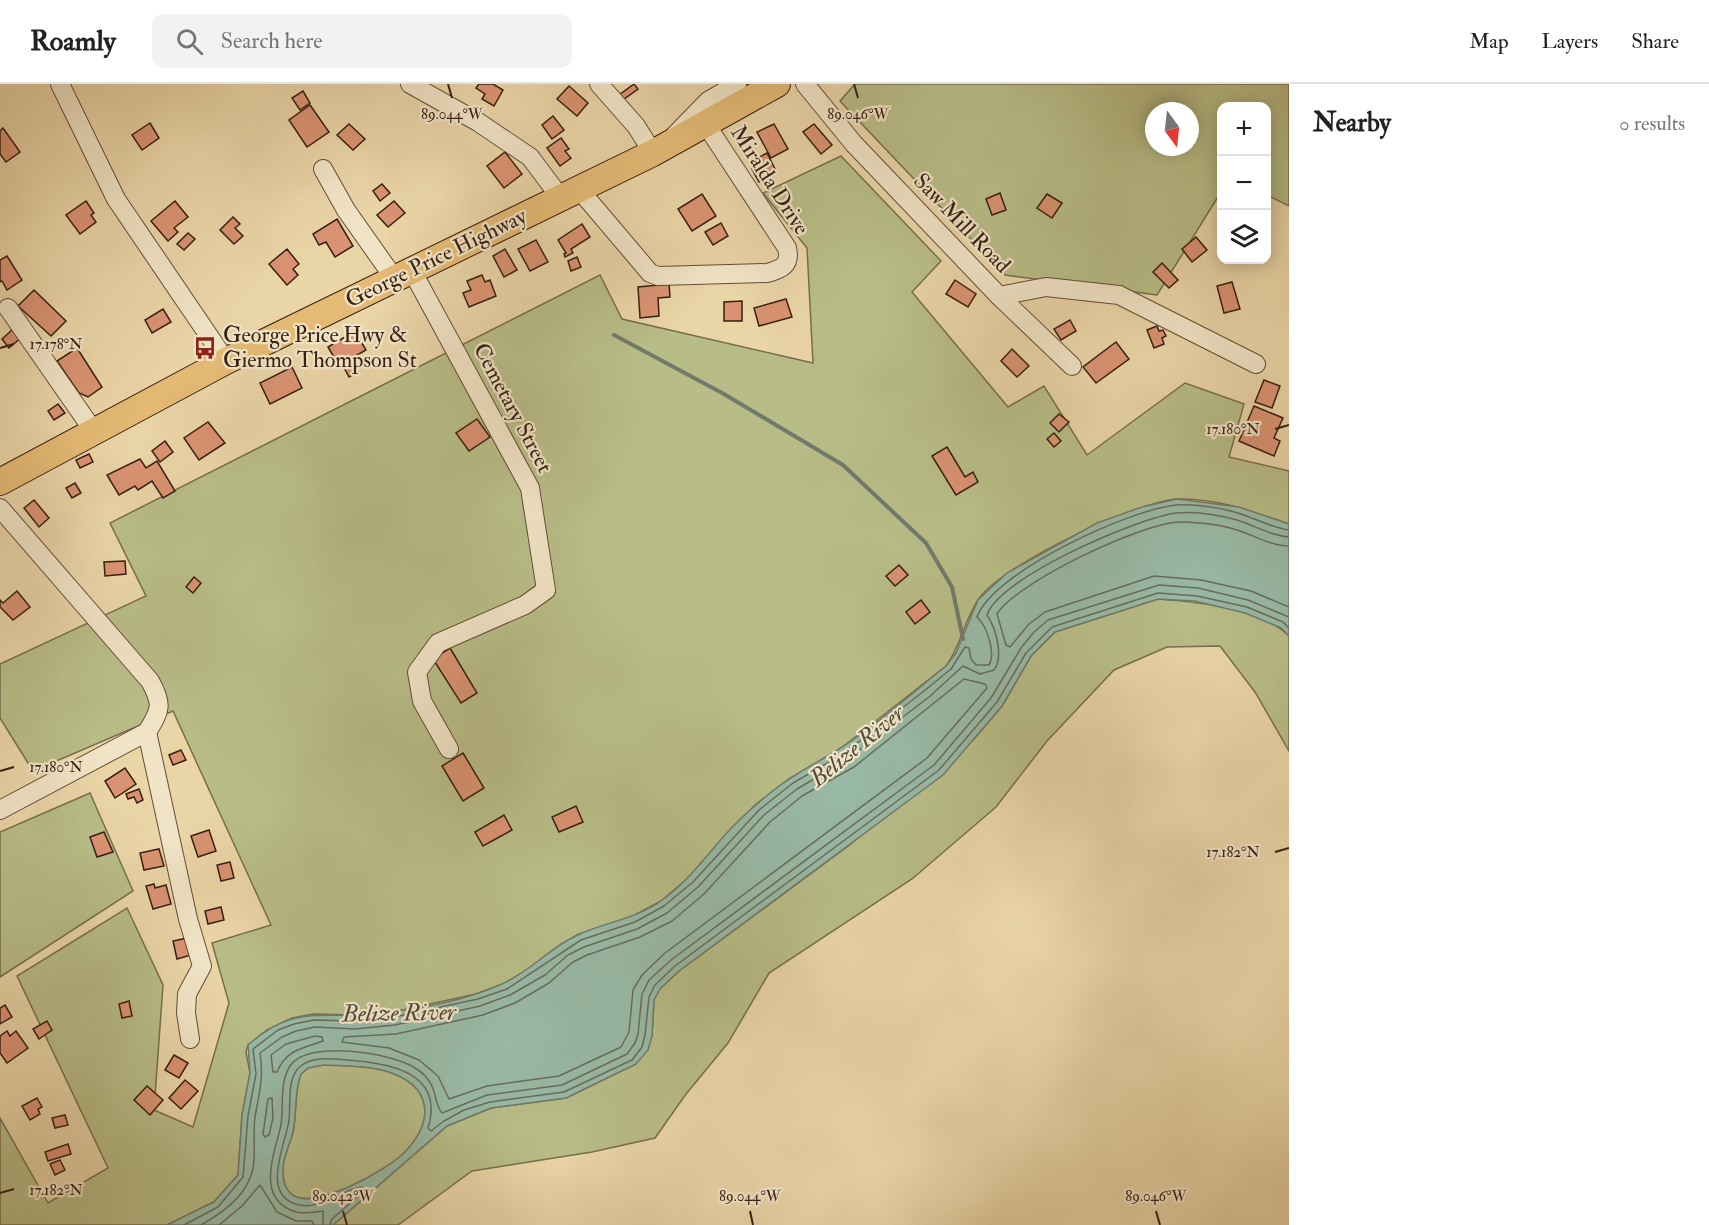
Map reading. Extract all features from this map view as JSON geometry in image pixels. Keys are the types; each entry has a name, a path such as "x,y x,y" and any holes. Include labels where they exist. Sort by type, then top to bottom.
{"highway":[{"name":"George Price Highway","path":"0,482 226,361 659,150 777,84"}],"street":[{"path":"60,84 116,200 226,361"},
{"path":"410,84 478,122 530,157 569,193"},
{"path":"599,84 659,150 708,101 737,84"},
{"name":"Saw Mill Road","path":"805,84 854,144 999,296 1046,287 1119,295 1256,364"},
{"name":"Miralda Drive","path":"569,193 650,273 658,276 767,273 779,270 786,265 789,256 787,248 705,123"},
{"path":"323,169 346,210 402,274"},
{"name":"Cemetary Street","path":"402,274 530,488 544,569 546,590 525,605 438,643 417,672 422,701 449,749"},
{"path":"999,296 1072,366"},
{"path":"8,308 95,433"},
{"path":"0,508 150,681 159,698 160,708 147,732 0,810"},
{"path":"147,732 188,920 202,966 187,994 190,1039"}],"green space":[{"path":"855,84 1289,84 1289,206 1271,197 1271,102 1217,102 1217,198 1157,295 1005,275 840,101"},
{"path":"841,156 941,261 912,292 1008,407 1044,386 1087,455 1185,383 1244,404 1229,457 1289,471 1289,524 1221,503 1178,499 1158,502 1132,511 1040,553 991,586 978,600 946,666 840,749 790,778 755,805 688,878 661,901 633,916 579,934 561,944 537,964 503,984 476,994 393,1012 355,1015 313,1014 292,1018 267,1030 248,1045 246,1052 250,1073 242,1115 238,1175 214,1202 167,1225 0,1225 0,1118 48,1203 108,1168 17,976 127,908 163,985 154,1110 193,1127 229,1003 212,943 271,925 173,711 33,771 0,718 0,664 146,596 110,523 600,275 622,319 813,363 807,248 763,193"},
{"path":"1158,599 1209,604 1245,612 1277,626 1289,636 1289,751 1255,692 1220,646 1167,647 1114,670 1047,741 996,807 912,879 769,973 728,1043 686,1094 655,1138 592,1152 472,1171 398,1225 333,1225 447,1126 491,1108 566,1098 636,1064 652,1036 654,1000 659,989 679,971 851,844 975,738 1002,706 1031,656 1055,632"},
{"path":"90,793 133,891 0,977 0,832"},
{"path":"323,1065 371,1068 401,1077 413,1085 420,1094 424,1105 424,1116 414,1141 404,1153 382,1169 366,1179 330,1194 314,1198 300,1198 290,1193 286,1186 283,1167 293,1132 297,1088 301,1074 308,1068"}],"water":[{"name":"Belize River","path":"1177,499 1239,507 1289,524 1289,636 1281,628 1245,613 1195,601 1158,599 1055,632 1031,656 1002,706 943,775 679,971 660,989 654,1000 652,1036 648,1050 636,1064 566,1098 491,1108 447,1126 333,1225 167,1225 214,1202 238,1175 242,1115 250,1073 248,1045 264,1032 279,1024 306,1016 387,1012 471,996 512,979 558,946 578,935 651,907 679,886 724,836 767,795 867,730 946,666 956,653 978,600 1007,573 1097,523 1142,507","holes":["323,1065 371,1068 401,1077 413,1085 420,1094 424,1105 424,1116 414,1141 404,1153 382,1169 366,1179 330,1194 314,1198 300,1198 288,1191 283,1167 293,1132 296,1095 301,1074 308,1068"]}],"building":[{"path":"479,84 493,84 503,90 494,106 482,99 485,94 476,88"},
{"path":"634,84 638,89 624,99 619,95"},
{"path":"569,86 588,103 577,116 557,99"},
{"path":"303,91 310,103 300,110 292,98"},
{"path":"310,105 329,132 307,147 289,120"},
{"path":"553,116 564,130 552,139 542,125"},
{"path":"150,123 159,138 142,150 132,135"},
{"path":"349,124 365,139 353,150 337,135"},
{"path":"774,124 788,149 771,158 757,132"},
{"path":"814,124 832,145 821,154 803,132"},
{"path":"3,128 20,152 6,162 0,154 0,131"},
{"path":"561,138 569,149 565,151 571,158 560,166 547,148"},
{"path":"505,152 522,174 504,188 487,166"},
{"path":"767,153 775,169 771,171 773,175 759,182 752,169 758,166 754,160"},
{"path":"382,184 390,193 380,201 373,191"},
{"path":"1000,193 1006,210 992,215 986,199"},
{"path":"702,194 716,216 692,231 678,209"},
{"path":"1047,194 1062,203 1052,218 1037,208"},
{"path":"86,201 94,213 91,215 96,222 80,234 66,215"},
{"path":"175,201 188,217 174,228 178,232 168,241 151,221"},
{"path":"394,201 405,213 388,227 377,215"},
{"path":"233,217 240,224 235,228 243,236 234,244 220,230"},
{"path":"337,219 353,246 335,257 326,242 319,245 313,234"},
{"path":"721,223 728,236 713,245 705,232"},
{"path":"582,224 590,237 571,249 573,253 565,257 566,253 558,240"},
{"path":"188,233 195,239 184,250 177,244"},
{"path":"1196,237 1207,250 1192,262 1182,249"},
{"path":"536,240 548,262 530,271 518,249"},
{"path":"287,249 299,264 293,269 298,275 287,285 269,264"},
{"path":"505,249 517,270 504,277 493,256"},
{"path":"7,256 22,280 7,290 2,281 0,282 0,260"},
{"path":"577,257 581,267 571,271 568,261"},
{"path":"1162,263 1178,280 1169,288 1153,272"},
{"path":"482,275 485,282 490,280 496,296 469,307 463,293 471,290 467,281"},
{"path":"955,280 976,294 968,307 946,294"},
{"path":"1232,282 1240,309 1224,313 1217,286"},
{"path":"669,284 670,297 658,298 659,316 640,318 638,287"},
{"path":"34,290 66,321 51,336 18,306"},
{"path":"786,299 792,317 759,326 754,308"},
{"path":"742,301 742,321 724,321 724,302"},
{"path":"163,309 171,322 152,333 145,320"},
{"path":"1070,320 1076,331 1061,340 1054,329"},
{"path":"1157,326 1159,331 1163,330 1166,336 1162,338 1164,344 1154,348 1147,330"},
{"path":"14,328 22,337 9,348 2,339"},
{"path":"355,331 366,350 350,359 358,372 349,377 342,364 339,366 328,347"},
{"path":"1116,342 1129,359 1096,383 1083,367"},
{"path":"77,348 102,387 88,397 79,393 57,361"},
{"path":"1012,349 1029,366 1017,377 1001,361"},
{"path":"292,367 302,388 270,404 260,383"},
{"path":"1264,380 1280,386 1272,408 1255,402"},
{"path":"58,404 65,413 54,420 48,411"},
{"path":"1254,406 1283,418 1274,438 1280,441 1274,456 1239,441"},
{"path":"1059,414 1069,422 1059,432 1050,423"},
{"path":"477,419 490,437 469,451 456,433"},
{"path":"208,422 225,443 199,460 184,438"},
{"path":"1054,433 1061,441 1054,447 1047,439"},
{"path":"165,441 173,452 160,462 152,451"},
{"path":"947,447 965,477 973,472 978,482 956,495 932,456"},
{"path":"89,454 93,462 80,468 76,460"},
{"path":"140,459 146,468 157,461 175,491 163,498 152,481 138,490 135,486 119,495 107,475"},
{"path":"75,483 81,493 72,498 66,488"},
{"path":"34,500 49,518 39,527 24,508"},
{"path":"125,561 126,574 105,576 104,562"},
{"path":"899,565 908,575 895,586 886,576"},
{"path":"194,577 201,583 193,593 186,587"},
{"path":"17,591 30,607 13,620 0,607 0,600 3,603"},
{"path":"921,600 930,612 915,624 906,612"},
{"path":"450,648 477,693 461,703 433,659"},
{"path":"181,750 186,760 173,765 169,755"},
{"path":"463,753 484,788 463,801 442,766"},
{"path":"125,768 136,784 115,798 105,781"},
{"path":"139,789 143,800 137,803 134,797 128,799 126,794"},
{"path":"576,806 583,822 559,832 552,817"},
{"path":"504,815 512,830 483,846 475,832"},
{"path":"209,830 216,851 198,857 191,836"},
{"path":"104,832 113,852 97,857 90,837"},
{"path":"159,849 164,866 144,870 140,853"},
{"path":"230,862 234,878 221,881 217,865"},
{"path":"154,884 155,888 166,885 171,904 153,909 146,886"},
{"path":"221,907 224,920 208,924 205,911"},
{"path":"187,938 191,955 177,959 173,941"},
{"path":"129,1001 132,1016 122,1018 119,1004"},
{"path":"5,1005 12,1017 0,1024 0,1008"},
{"path":"47,1021 52,1030 39,1039 33,1029"},
{"path":"7,1031 10,1036 16,1031 28,1048 7,1063 0,1053 0,1036"},
{"path":"174,1055 188,1063 179,1078 165,1070"},
{"path":"185,1080 198,1091 181,1109 169,1098"},
{"path":"147,1086 163,1100 150,1115 134,1100"},
{"path":"37,1098 42,1107 38,1109 40,1114 30,1120 22,1106"},
{"path":"65,1115 68,1125 55,1128 52,1118"},
{"path":"68,1144 71,1154 48,1161 45,1152"},
{"path":"60,1160 65,1170 55,1175 50,1164"}],"waterway":[{"path":"614,335 724,394 843,465 926,543 952,587 963,639"}],"place":[{"name":"George Price Hwy & Giermo Thompson St","path":"205,348"}]}
